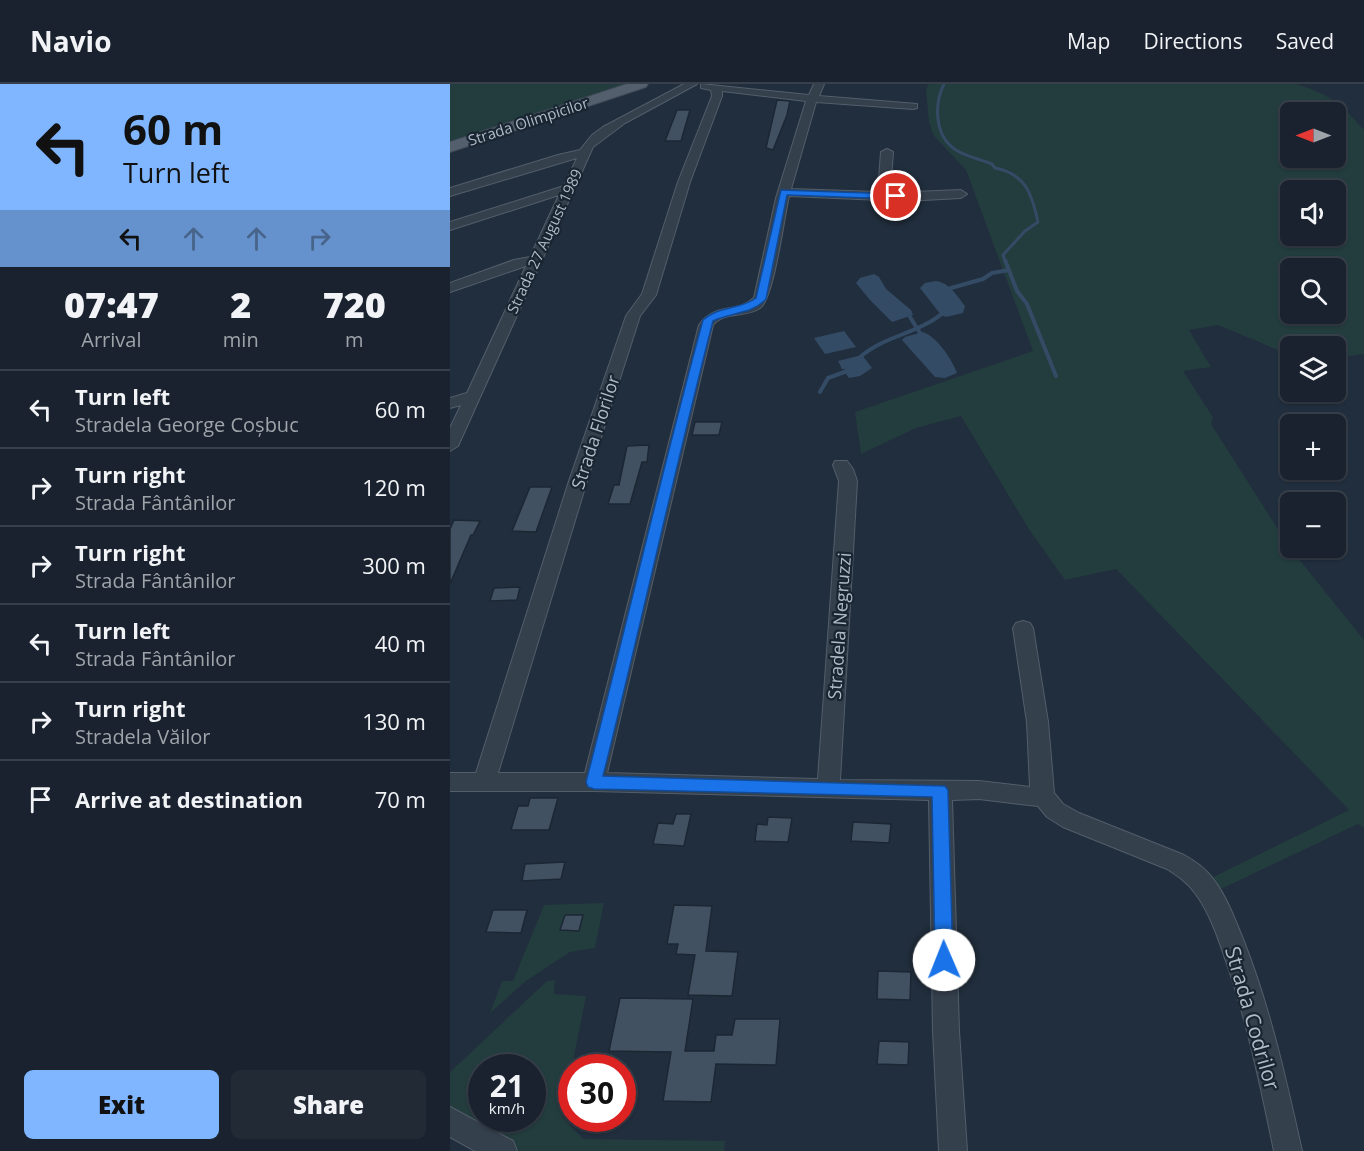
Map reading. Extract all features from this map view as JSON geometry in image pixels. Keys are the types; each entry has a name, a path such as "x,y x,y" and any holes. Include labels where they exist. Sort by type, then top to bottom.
{"main road":[{"name":"Strada Olimpicilor","path":"450,147 641,84"}],"street":[{"path":"693,84 716,89 812,99 913,106"},
{"name":"Strada 27 August 1989","path":"450,446 592,140 693,84"},
{"path":"594,782 638,610 670,464 706,325 714,316 749,308 761,299 784,192 812,99 819,84"},
{"name":"Strada Florilor","path":"484,782 578,481 633,316 649,294 684,182 717,96 716,89"},
{"path":"884,195 887,152"},
{"path":"450,192 562,157 585,153"},
{"path":"450,226 569,188"},
{"path":"784,192 884,195 961,194"},
{"path":"450,288 519,263 536,260"},
{"path":"450,403 473,396"},
{"name":"Stradela Negruzzi","path":"828,789 848,481 846,469 841,465"},
{"path":"450,782 594,782 828,789 979,790 1045,798 1042,788 1033,681 1023,628"},
{"path":"940,790 946,1031 953,1151"},
{"name":"Strada Codrilor","path":"1045,798 1068,818 1173,861 1191,872 1204,886 1215,903 1245,978 1270,1070 1288,1151"},
{"path":"450,1121 503,1151"}],"green space":[{"path":"450,84 628,84 450,143"},
{"path":"929,84 1296,84 1327,96 1335,102 1280,102 1280,168 1346,168 1346,111 1364,130 1364,354 1346,356 1346,336 1280,336 1280,351 1218,325 1189,330 1211,367 1183,371 1213,417 1211,424 1280,532 1280,558 1298,558 1364,640 1364,828 1358,824 1221,889 1213,877 1349,810 1116,569 1065,580 1028,528 961,416 916,428 861,454 855,412 1033,351 966,170 934,136 929,123 926,89"},
{"path":"604,903 595,948 570,952 526,981 490,1013 502,981 513,981 544,905"},
{"path":"555,980 554,994 586,996 574,1054 558,1054 558,1132 577,1132 583,1139 725,1141 724,1151 520,1151 488,1132 546,1132 546,1054 469,1054 547,981"},
{"path":"468,1055 468,1120 450,1109 450,1072"}],"water":[{"path":"874,274 879,277 886,289 911,310 913,315 892,322 870,300 856,283 860,278"},
{"path":"936,281 945,284 956,294 965,306 963,313 946,317 941,315 920,288 925,283"},
{"path":"844,331 856,347 825,354 814,338"},
{"path":"923,332 943,349 957,373 945,378 935,377 902,340"},
{"path":"862,355 872,368 860,376 849,378 846,374 850,370 842,369 838,361"}],"building":[{"path":"777,100 790,101 773,150 766,148"},
{"path":"677,110 690,110 681,141 665,141"},
{"path":"695,422 722,422 719,435 692,435"},
{"path":"649,445 647,462 642,462 630,504 608,504 614,485 619,485 627,446"},
{"path":"530,487 552,487 536,532 512,531"},
{"path":"454,520 480,521 471,535 450,584 450,529"},
{"path":"520,587 517,600 490,601 494,588"},
{"path":"530,798 558,798 549,830 511,830 518,806 528,806"},
{"path":"676,814 691,814 684,846 653,844 658,823 673,824"},
{"path":"768,817 792,818 788,842 755,841 757,824 767,825"},
{"path":"853,822 891,824 889,843 851,841"},
{"path":"565,862 561,879 522,881 525,864"},
{"path":"674,905 712,906 706,951 738,952 732,996 688,995 695,955 676,954 678,944 667,944"},
{"path":"493,910 527,910 521,933 486,932"},
{"path":"565,915 583,915 579,931 560,930"},
{"path":"878,971 911,972 910,1000 877,999"},
{"path":"620,998 693,999 685,1051 714,1051 716,1035 732,1035 735,1019 780,1019 776,1065 716,1064 711,1102 663,1101 671,1052 609,1051"},
{"path":"879,1041 909,1042 908,1065 877,1064"}],"waterway":[{"path":"944,84 938,110 943,137 956,150 1014,175 1021,180 1030,194 1038,222 1025,231 1003,255 1005,261"},
{"path":"1005,260 1009,270"},
{"path":"944,290 983,279 992,273 1009,270"},
{"path":"1009,270 1017,291 1027,304 1056,376"},
{"path":"917,328 945,311"},
{"path":"910,317 917,328"},
{"path":"859,358 879,344 917,328"},
{"path":"917,328 920,333"},
{"path":"820,392 828,378 850,370 854,366"}],"route":[{"path":"896,196 784,192 761,299 749,308 720,314 708,320 670,464 638,610 594,782 940,790 944,960"}]}
